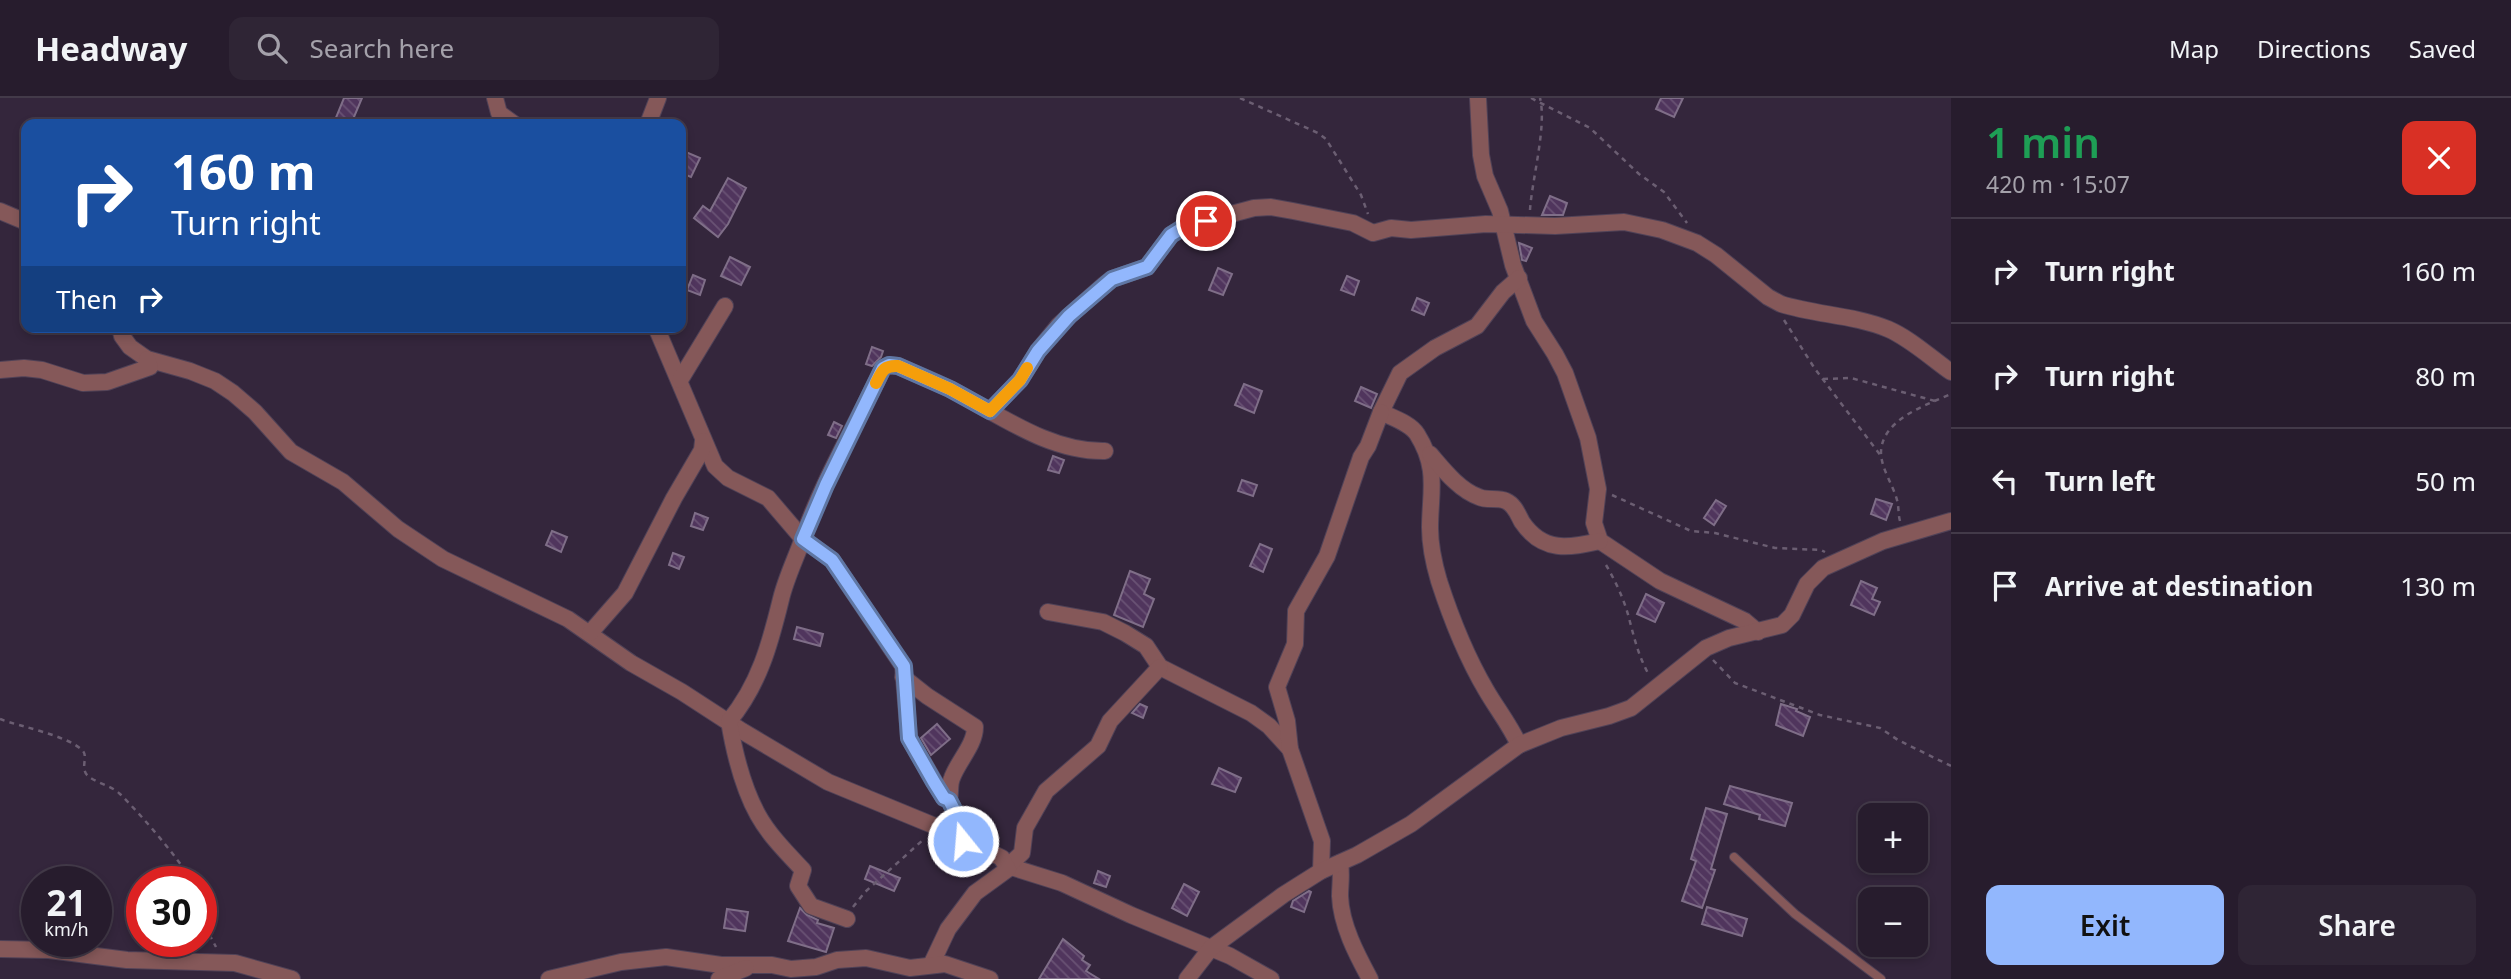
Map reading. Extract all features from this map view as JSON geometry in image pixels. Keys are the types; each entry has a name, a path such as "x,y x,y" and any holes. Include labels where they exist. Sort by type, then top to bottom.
{"street":[{"path":"495,98 499,113 507,119"},
{"path":"650,119 658,98"},
{"path":"1478,98 1483,165 1504,224 1509,250 1534,321 1555,354 1588,438 1598,489 1594,523 1600,541 1660,582 1745,621 1758,632"},
{"path":"990,411 1020,380 1038,351 1069,316 1112,279 1147,267 1171,235 1184,227 1232,213 1271,207 1353,223 1373,233 1391,228 1411,230 1504,224 1555,226 1624,222 1662,230 1697,243 1768,297 1782,304 1870,323 1890,330 1951,372"},
{"path":"0,211 21,220"},
{"path":"1321,871 1322,841 1290,750 1287,720 1277,687 1295,644 1296,611 1327,556 1361,457 1401,373 1435,348 1478,326 1503,292 1519,278"},
{"path":"680,380 725,306"},
{"path":"121,333 130,347 147,359 215,381 255,412 291,452 343,482 398,529 443,559 568,619 631,663 828,782 938,830 947,831 1005,862 1062,883 1211,948 1271,979"},
{"path":"659,333 710,458 721,473 768,498 803,539 832,560 904,666 909,738 930,777 944,798 949,800"},
{"path":"0,370 42,370 83,383 107,382 150,367 147,359"},
{"path":"847,919 811,906 799,886 803,870 780,847 758,817 734,748 729,721 745,701 754,683 773,634 781,599 803,539 883,368 889,365 898,366 1066,447 1105,452"},
{"path":"1381,412 1412,428 1421,444 1433,475 1430,528 1440,583 1454,624 1477,673 1496,707 1509,723 1519,745"},
{"path":"590,633 625,593 658,527 702,450 703,441"},
{"path":"1421,444 1452,478 1470,493 1486,499 1505,500 1514,506 1535,538 1566,548 1600,541"},
{"path":"1187,979 1211,948 1283,895 1321,871 1411,824 1519,745 1561,728 1631,708 1706,648 1729,638 1782,625 1792,615 1807,584 1823,568 1902,535 1951,521"},
{"path":"1048,612 1103,622 1146,646 1160,667 1251,713 1269,726 1290,750"},
{"path":"1005,862 1022,853 1025,828 1046,791 1098,746 1110,721 1160,667"},
{"path":"903,677 975,727 975,736 957,764 950,783 949,800 965,831 963,841"},
{"path":"931,965 948,929 969,900 986,883 1008,869 1005,862"},
{"path":"1340,863 1340,897 1346,923 1355,951 1370,979"},
{"path":"0,949 19,947 127,960 244,964 292,979"},
{"path":"549,979 621,962 666,957 721,965 791,968 816,967 837,960 866,958 899,967 945,964 990,979"},
{"path":"719,979 754,966"}],"lane":[{"path":"1734,857 1795,914 1881,979"}],"path":[{"path":"1240,98 1326,139 1361,195 1373,233"},
{"path":"1531,98 1590,128 1639,174 1664,192 1690,228 1697,243"},
{"path":"1530,224 1542,104 1540,98"},
{"path":"1784,320 1822,379 1881,456 1896,497 1902,535"},
{"path":"1822,379 1851,378 1935,401"},
{"path":"1881,456 1882,445 1891,429 1902,418 1951,394"},
{"path":"1598,489 1632,502 1687,530 1715,533 1775,548 1821,550 1829,555 1830,564"},
{"path":"1600,541 1607,567 1614,576 1631,622 1638,652 1649,674 1652,693"},
{"path":"1706,648 1715,664 1735,683 1820,715 1872,725 1951,766"},
{"path":"0,719 30,728 82,750 87,775 118,792 145,819 181,866"},
{"path":"847,919 857,900 865,892 919,843 938,830"},
{"path":"217,949 224,962"}],"building":[{"path":"344,98 362,98 353,119 335,119"},
{"path":"1661,98 1683,98 1674,117 1656,109"},
{"path":"686,152 700,158 691,177 686,175"},
{"path":"728,178 746,188 728,224 718,237 694,218 703,206 710,211"},
{"path":"1550,196 1567,203 1563,215 1542,215"},
{"path":"1519,243 1532,248 1526,261 1522,260"},
{"path":"730,257 750,267 741,285 721,276"},
{"path":"1218,268 1232,274 1223,295 1209,290"},
{"path":"693,275 705,280 700,295 687,290"},
{"path":"1347,276 1359,281 1354,295 1341,290"},
{"path":"1417,298 1429,303 1424,315 1412,310"},
{"path":"872,347 883,351 872,366 866,364"},
{"path":"1244,384 1262,391 1254,413 1235,405"},
{"path":"1361,387 1377,394 1371,408 1355,401"},
{"path":"834,422 842,426 836,438 828,435"},
{"path":"1053,456 1064,460 1059,473 1048,470"},
{"path":"1242,480 1257,485 1253,496 1238,491"},
{"path":"1876,499 1892,504 1886,520 1871,514"},
{"path":"1716,500 1726,506 1714,525 1704,518"},
{"path":"695,513 708,518 703,530 691,526"},
{"path":"552,531 567,537 561,552 546,545"},
{"path":"1260,544 1272,549 1263,572 1250,566"},
{"path":"673,553 684,557 679,569 669,565"},
{"path":"1130,571 1150,579 1144,594 1154,599 1143,627 1114,615"},
{"path":"1861,581 1877,588 1872,599 1880,602 1874,615 1851,605"},
{"path":"1646,594 1664,603 1655,622 1637,614"},
{"path":"797,627 823,634 820,646 794,639"},
{"path":"1140,704 1147,707 1143,718 1132,713"},
{"path":"1781,704 1810,717 1803,736 1776,725"},
{"path":"937,724 950,739 931,755 921,738"},
{"path":"1219,768 1241,778 1235,792 1212,784"},
{"path":"1730,786 1792,803 1785,826 1759,819 1760,815 1724,804"},
{"path":"1706,808 1727,814 1711,869 1715,870 1702,908 1682,901 1696,861 1691,859"},
{"path":"870,866 900,878 894,891 865,879"},
{"path":"1098,871 1110,876 1106,887 1094,883"},
{"path":"1184,884 1199,892 1187,916 1172,908"},
{"path":"1311,892 1304,912 1291,907 1293,901"},
{"path":"1707,907 1747,919 1742,936 1702,924"},
{"path":"800,908 818,920 817,923 834,928 826,952 788,941"},
{"path":"727,909 748,912 745,931 724,928"},
{"path":"1063,939 1084,956 1082,960 1090,965 1086,971 1099,979 1039,979"}],"slow traffic":[{"path":"876,383 883,368 889,365 898,366 950,389 990,411 1020,380 1027,368"}],"route":[{"path":"963,841 965,831 949,800 944,798 909,738 904,666 832,560 803,539 883,368 889,365 898,366 950,389 990,411 1020,380 1050,335 1104,285 1112,279 1147,267 1171,235 1184,227 1206,221"}]}
